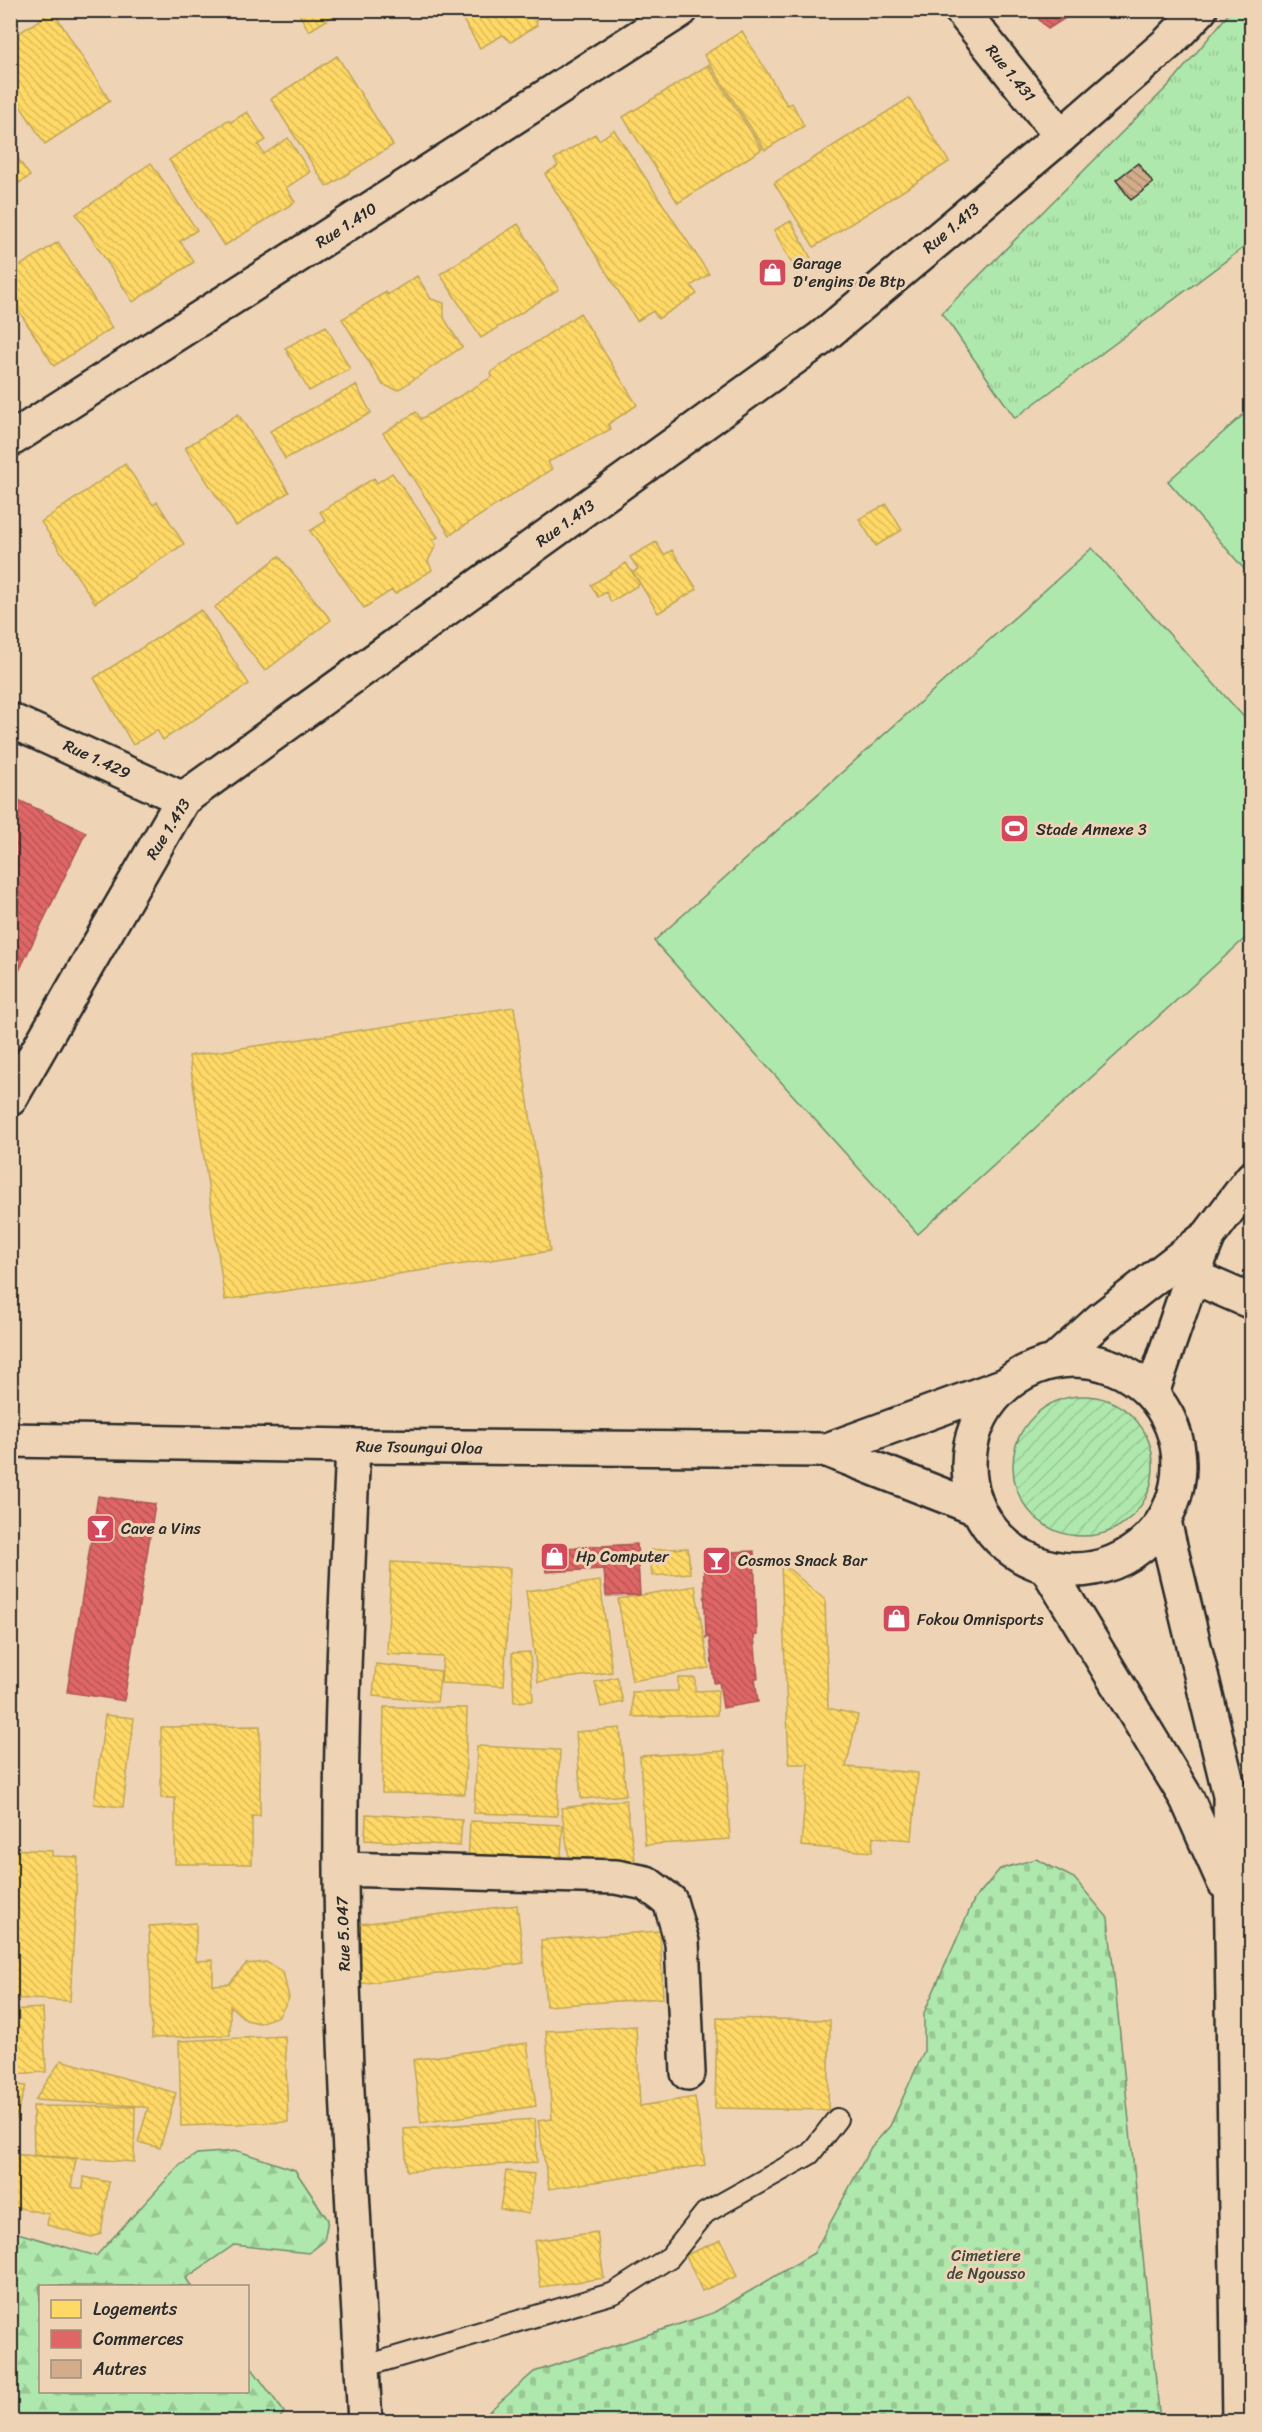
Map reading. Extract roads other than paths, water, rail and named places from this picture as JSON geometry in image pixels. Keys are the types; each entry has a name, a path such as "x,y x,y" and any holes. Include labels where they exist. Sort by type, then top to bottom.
{"street":[{"name":"Rue 1.410","path":"10,440 681,10"},
{"name":"Rue 1.431","path":"961,10 1061,136"},
{"name":"Rue 1.413","path":"10,1099 183,799 820,339 1061,136 1168,43 1200,10"},
{"name":"Rue 1.429","path":"10,720 183,799"},
{"path":"1152,1393 1192,1276 1209,1235 1251,1178"},
{"path":"1056,1360 1101,1319 1209,1235"},
{"path":"1192,1276 1251,1302"},
{"path":"827,1450 1005,1385 1029,1369 1056,1360 1091,1360 1114,1367 1125,1371 1152,1393 1165,1408 1173,1426 1181,1464 1173,1503 1164,1521 1142,1546 1113,1563 1081,1571 1047,1568 1019,1556 995,1536 978,1509 968,1477 970,1443 983,1411 1005,1385"},
{"name":"Rue Tsoungui Oloa","path":"10,1440 353,1446 827,1450"},
{"name":"Rue 5.047","path":"353,1446 343,1671 341,1869 348,2138 365,2421"},
{"path":"827,1450 978,1509"},
{"path":"1164,1521 1240,1794 1230,1894 1237,2171 1239,2421"},
{"path":"1047,1568 1187,1799 1230,1894"},
{"path":"1187,1799 1240,1794"},
{"path":"341,1869 616,1877 646,1883 670,1901 682,1942 688,2073"}],"lane":[{"path":"362,2367 614,2293 670,2257 705,2213 810,2154 837,2119"}],"place":[{"name":"Garage D'engins De Btp","path":"772,272"},
{"name":"Stade Annexe 3","path":"1015,829"},
{"name":"Cave a Vins","path":"100,1528"},
{"name":"Hp Computer","path":"555,1556"},
{"name":"Cosmos Snack Bar","path":"717,1560"},
{"name":"Fokou Omnisports","path":"896,1619"}],"park label":[{"name":"Cimetiere de Ngousso","path":"986,2264"}]}
